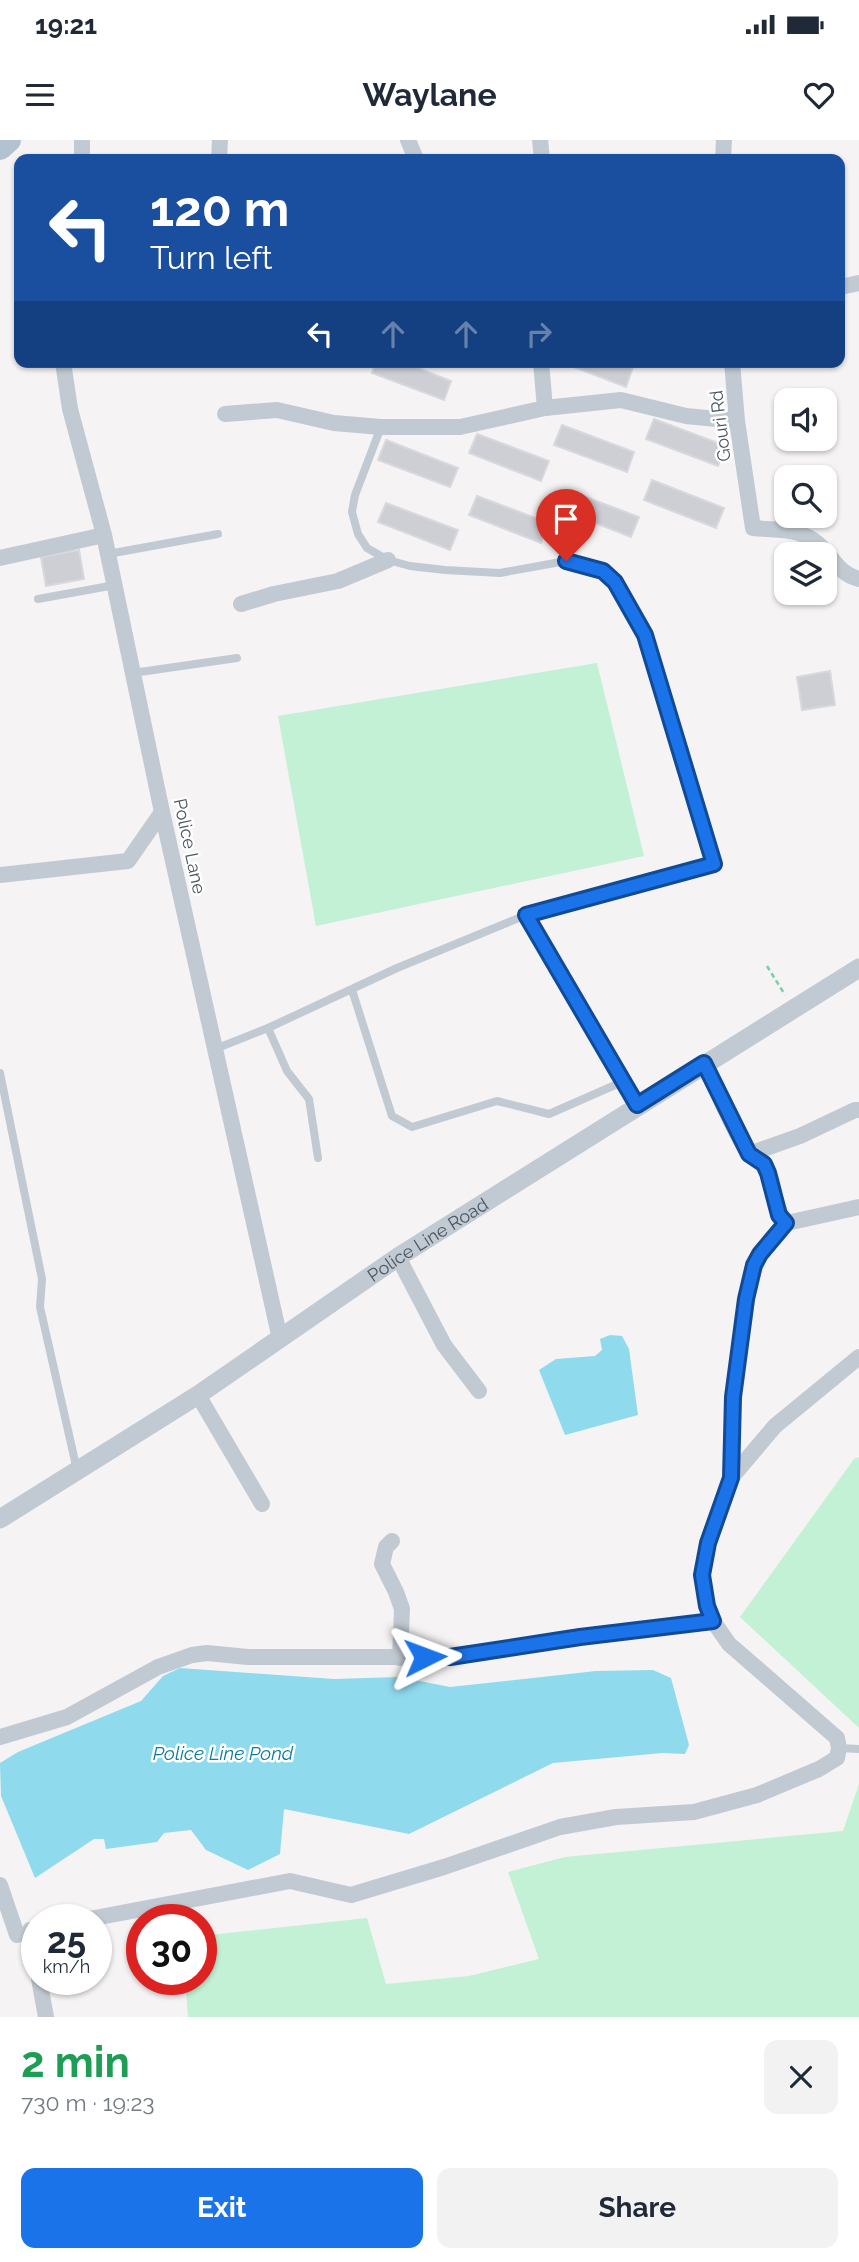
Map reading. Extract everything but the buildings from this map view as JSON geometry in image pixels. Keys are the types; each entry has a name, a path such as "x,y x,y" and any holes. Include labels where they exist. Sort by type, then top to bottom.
{"main road":[{"path":"0,148 9,140"}],"street":[{"name":"Police Lane","path":"64,368 70,409 104,535 162,812 280,1339"},
{"path":"542,368 545,408"},
{"name":"Gouri Rd","path":"732,368 737,422 753,528 795,531 813,539 833,558 840,570 847,576 859,579"},
{"path":"225,414 277,410 334,423 381,427 460,427 545,408 621,400 686,416 737,422"},
{"path":"0,558 104,535"},
{"path":"241,604 274,594 338,581 388,560"},
{"path":"0,875 128,861 162,812"},
{"name":"Police Line Road","path":"0,1519 198,1395 398,1257 859,968"},
{"path":"704,1063 749,1154 764,1164 772,1181 779,1215 786,1223"},
{"path":"749,1154 800,1136 859,1110"},
{"path":"112,1915 290,1881 351,1895 444,1867 560,1827 616,1817 694,1812 757,1794 819,1769 837,1758 837,1738 729,1644 713,1621 707,1606 702,1575 708,1543 731,1478 733,1397 750,1279 760,1254 786,1223 859,1207"},
{"path":"398,1257 444,1345 479,1391"},
{"path":"731,1478 775,1426 859,1357"},
{"path":"198,1395 262,1504"},
{"path":"392,1541 386,1546 382,1564 402,1609 400,1658"},
{"path":"0,1737 67,1717 158,1667 192,1655 207,1653 248,1657 450,1657 580,1637 713,1621"},
{"path":"0,1885 21,1920"},
{"path":"0,1940 21,1933"},
{"path":"42,1995 46,2017"}],"lane":[{"path":"214,1049 268,1028 397,968 526,915 714,864 645,635 615,582 603,571 566,561 500,573 410,566 388,560 367,548 358,534 352,512 355,495 381,427"},
{"path":"108,554 218,534"},
{"path":"37,599 115,585"},
{"path":"133,673 237,658"},
{"path":"526,915 637,1105"},
{"path":"352,990 392,1116 412,1127 497,1101 550,1114 622,1082"},
{"path":"268,1028 287,1071 309,1099 318,1158"},
{"path":"0,1073 42,1279 40,1307 77,1470"},
{"path":"839,1748 859,1749"}],"path":[{"path":"766,966 794,1008"}],"green space":[{"path":"597,663 644,856 316,926 278,716"},
{"path":"859,1457 859,1728 740,1617 854,1459"},
{"path":"859,1784 859,2017 188,2017 186,1995 217,1995 217,1934 367,1918 386,1984 469,1976 539,1959 508,1872 565,1857 843,1831"}],"water":[{"path":"610,1335 622,1336 629,1349 638,1415 565,1435 539,1370 556,1359 595,1356 602,1350 600,1339"},
{"name":"Police Line Pond","path":"180,1668 334,1679 399,1677 450,1687 596,1671 653,1670 671,1678 689,1745 685,1754 662,1753 553,1763 409,1834 284,1809 280,1854 248,1870 206,1850 191,1830 164,1833 157,1842 106,1849 104,1839 94,1839 35,1878 1,1796 0,1763 18,1752 141,1701 163,1676"}],"route":[{"path":"425,1657 450,1657 580,1637 713,1621 703,1591 702,1575 708,1543 731,1478 733,1397 746,1299 754,1265 766,1244 786,1223 779,1215 772,1181 764,1164 749,1154 704,1063 637,1105 526,915 714,864 645,635 615,582 603,571 566,561"}]}
